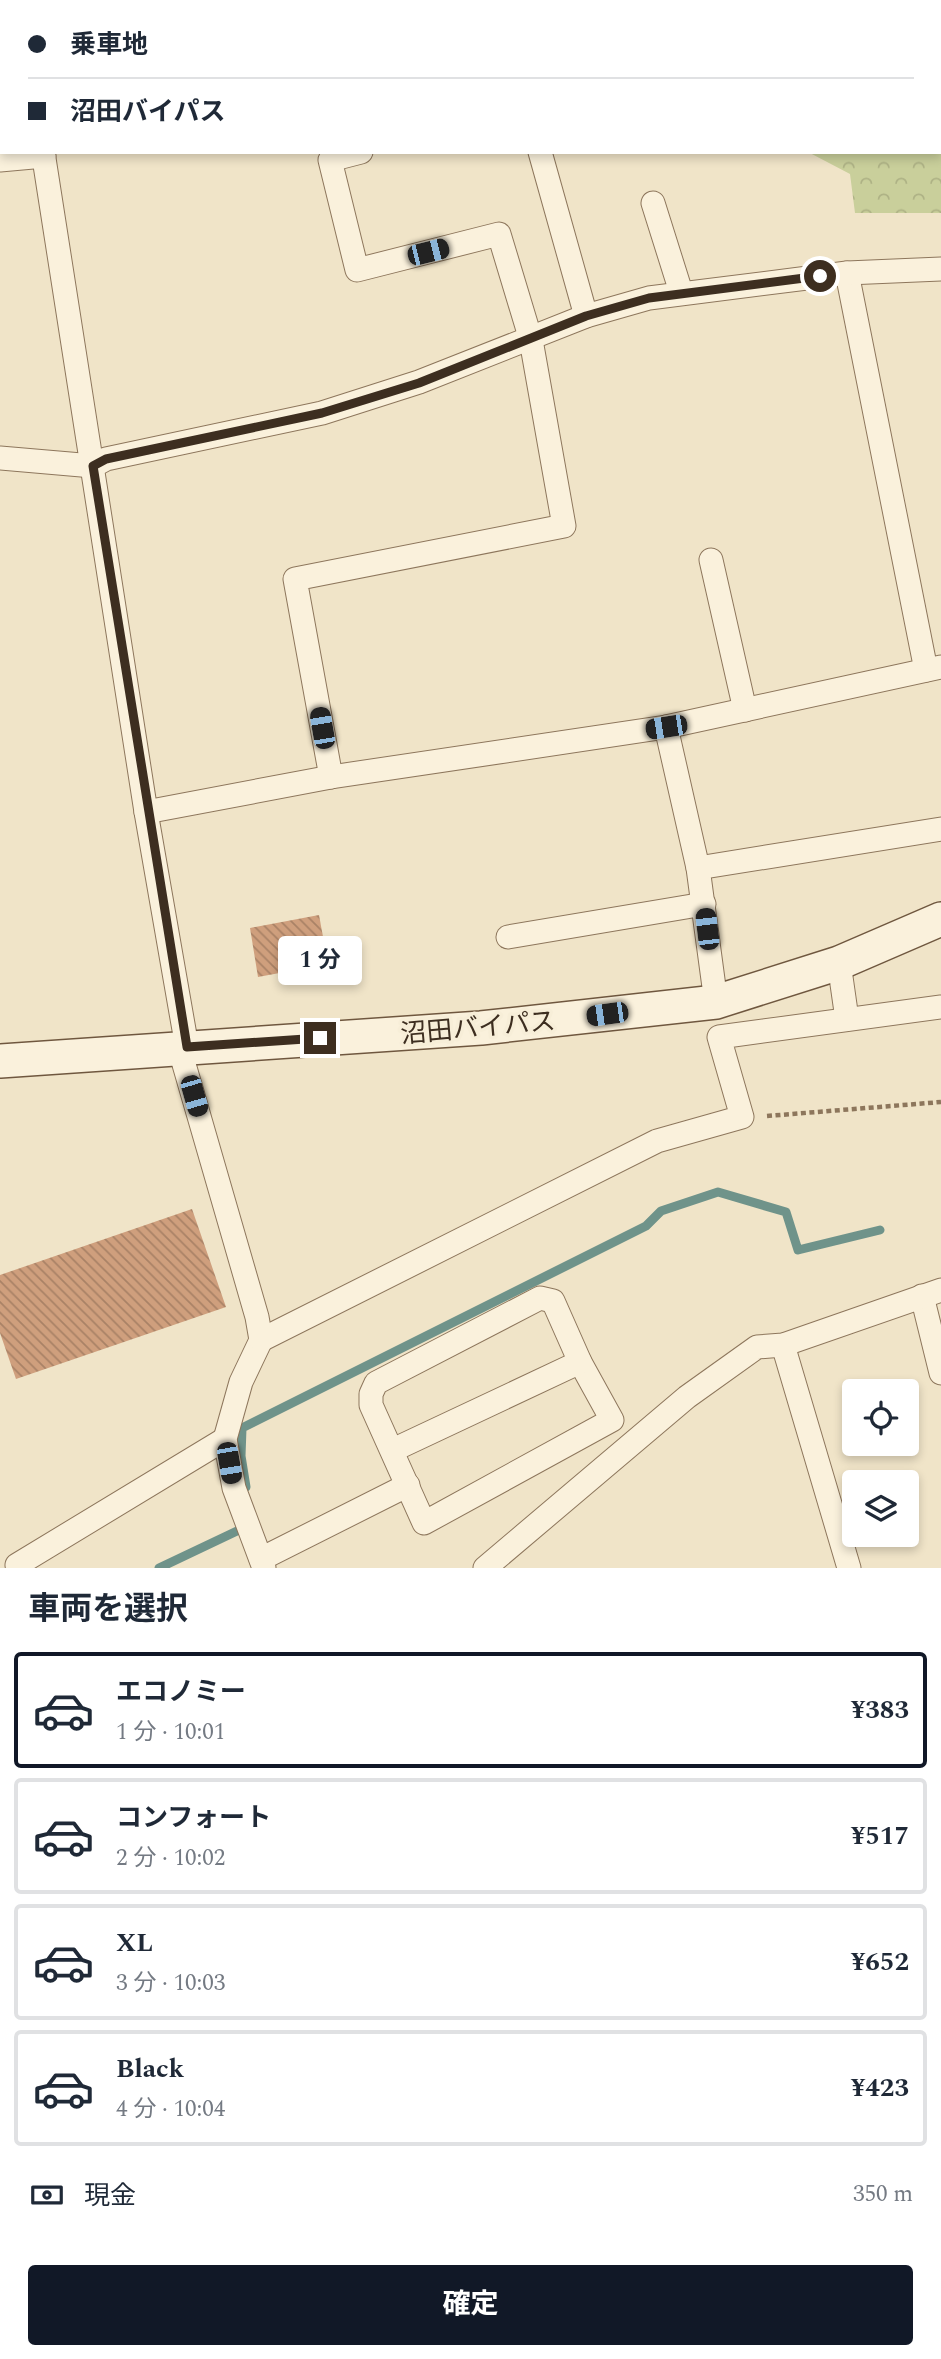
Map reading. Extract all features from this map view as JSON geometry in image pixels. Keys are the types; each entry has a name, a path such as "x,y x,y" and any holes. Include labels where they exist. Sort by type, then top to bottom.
{"street":[{"path":"0,160 43,154 183,1047 257,1317 261,1340 240,1382 225,1439 234,1488 263,1563 408,1485"},
{"path":"331,777 296,579 564,526 531,340 499,234 356,270 330,160 353,154"},
{"path":"541,154 586,316"},
{"path":"653,203 681,292"},
{"path":"0,458 93,466 106,459 322,413 419,383 586,316 681,292 847,273 941,270"},
{"path":"146,812 331,777 666,727 934,669 847,273"},
{"path":"711,560 745,710"},
{"path":"666,727 698,868 716,1002"},
{"path":"698,868 941,830"},
{"path":"508,937 704,904"},
{"name":"沼田バイパス","path":"0,1061 481,1028 716,1002 839,963 941,919"},
{"path":"839,963 846,1019"},
{"path":"261,1340 496,1224 648,1145 742,1117 719,1037 941,1007"},
{"path":"485,1568 687,1397 757,1347 783,1345 932,1293 941,1373"},
{"path":"540,1298 553,1301 580,1362 612,1420 424,1523 393,1450 371,1405 371,1394 376,1383 540,1298"},
{"path":"783,1345 849,1568"},
{"path":"393,1450 580,1362"},
{"path":"18,1565 225,1439"}],"path":[{"path":"742,1117 941,1102"}],"green space":[{"path":"812,154 941,154 941,213 855,213 850,174"}],"building":[{"path":"319,915 328,964 258,977 250,928"},
{"path":"192,1209 226,1307 16,1379 0,1333 0,1275"}],"waterway":[{"path":"246,1487 241,1456 242,1428 646,1226 661,1211 718,1192 786,1212 798,1250 880,1230"},
{"path":"159,1568 237,1531"}],"route":[{"path":"320,1038 187,1047 146,812 93,466 106,459 322,413 419,383 586,316 649,298 820,276"}]}
